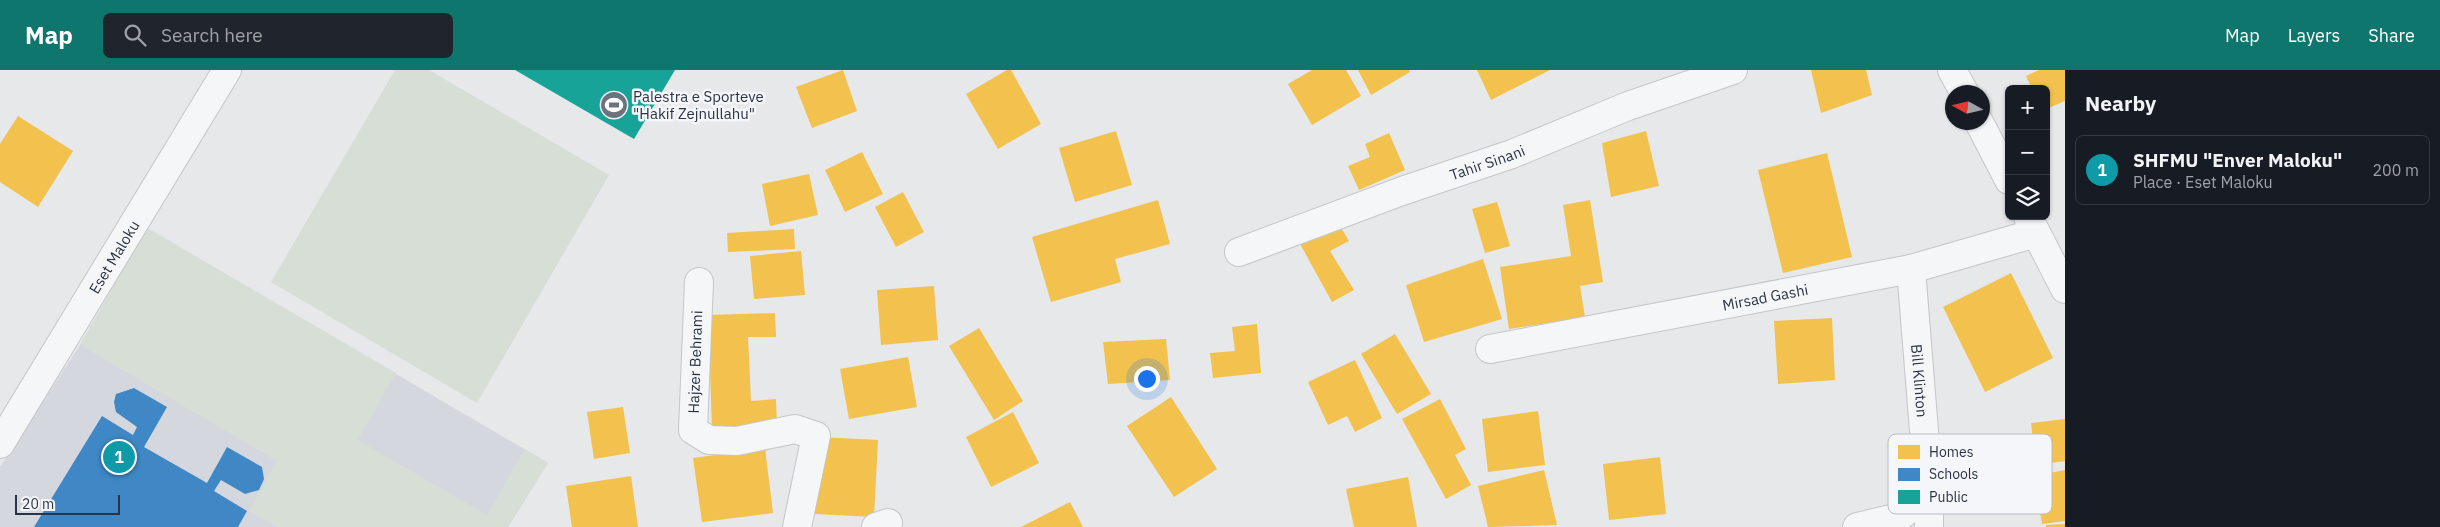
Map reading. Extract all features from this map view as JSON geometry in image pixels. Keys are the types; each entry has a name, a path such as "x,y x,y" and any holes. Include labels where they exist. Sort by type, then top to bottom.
{"street":[{"name":"Eset Maloku","path":"0,444 227,70"},
{"name":"Tahir Sinani","path":"1239,252 1402,191 1512,154 1628,106 1733,70"},
{"path":"1952,70 1960,85"},
{"path":"1983,130 2006,175"},
{"path":"2032,225 2065,289"},
{"name":"Mirsad Gashi","path":"1490,349 1911,269 2032,225"},
{"name":"Bill Klinton","path":"1911,269 1924,434"},
{"name":"Hajzer Behrami","path":"699,282 692,430 709,440 737,441 795,429 816,436 797,527"},
{"path":"1857,527 1899,517 1903,514"},
{"name":"Bill Klinton","path":"1929,514 1929,527"}],"shaded area":[{"path":"395,70 429,70 609,175 477,403 271,282"},
{"path":"147,228 548,463 508,527 0,527 0,467 80,345"},
{"path":"147,228 396,373 358,440 487,515 525,449 548,463 508,527 276,527 249,511 277,461 80,345"}],"building: Homes":[{"path":"843,70 857,111 812,128 796,87"},
{"path":"1007,70 1011,70 1041,124 998,149 966,94"},
{"path":"1312,70 1346,70 1361,96 1312,125 1288,84"},
{"path":"1358,70 1409,70 1410,72 1371,95"},
{"path":"1477,70 1550,70 1491,100"},
{"path":"1811,70 1866,70 1872,95 1821,113"},
{"path":"2039,70 2065,70 2065,101 2050,107 2050,85 2030,85 2026,76"},
{"path":"18,116 73,151 38,207 0,182 0,144"},
{"path":"1116,131 1132,185 1075,202 1059,148"},
{"path":"1646,131 1659,186 1611,197 1602,143"},
{"path":"1389,133 1405,170 1359,190 1348,166 1370,157 1365,144"},
{"path":"862,152 883,194 845,212 825,170"},
{"path":"1827,153 1852,257 1783,273 1758,170"},
{"path":"809,174 818,215 770,226 762,184"},
{"path":"903,192 924,232 896,247 875,207"},
{"path":"1158,200 1170,244 1115,259 1121,282 1051,302 1032,237"},
{"path":"1590,200 1603,282 1580,286 1585,317 1509,329 1500,267 1571,256 1563,205"},
{"path":"1497,202 1510,246 1485,253 1472,209"},
{"path":"1337,221 1349,241 1330,251 1354,290 1332,302 1299,242"},
{"path":"794,229 795,249 728,252 727,233"},
{"path":"801,251 805,295 754,299 750,256"},
{"path":"1483,259 1502,319 1424,342 1406,285"},
{"path":"2011,273 2053,358 1985,392 1943,307"},
{"path":"934,286 938,340 881,345 877,290"},
{"path":"775,313 776,337 748,337 751,401 776,399 777,426 712,428 708,315"},
{"path":"1832,318 1835,380 1778,384 1774,321"},
{"path":"1257,324 1261,373 1213,378 1210,353 1235,351 1232,327"},
{"path":"979,328 1023,401 994,420 949,346"},
{"path":"1395,334 1431,394 1397,414 1361,354"},
{"path":"1166,339 1170,380 1108,384 1103,342"},
{"path":"908,357 917,407 849,419 840,369"},
{"path":"1355,360 1382,418 1355,432 1347,416 1328,425 1308,382"},
{"path":"1171,397 1217,469 1174,497 1127,426"},
{"path":"1440,399 1466,449 1455,455 1471,485 1446,499 1402,419"},
{"path":"623,407 630,453 594,459 587,412"},
{"path":"1538,411 1545,465 1488,472 1482,419"},
{"path":"1013,412 1039,463 991,487 966,437"},
{"path":"2065,419 2065,461 2052,463 2052,434 2032,434 2031,423"},
{"path":"820,437 878,440 874,517 815,514"},
{"path":"765,448 773,513 702,522 693,458"},
{"path":"1660,457 1666,514 1609,520 1603,464"},
{"path":"1544,470 1557,525 1488,527 1478,486"},
{"path":"2065,470 2065,521 2042,524 2040,514 2052,514 2052,473"},
{"path":"631,476 638,527 572,527 566,486"},
{"path":"1408,477 1417,527 1354,527 1346,489"},
{"path":"1070,502 1083,527 1021,527"},
{"path":"2065,524 2065,527 2046,527 2046,525"}],"building: Schools":[{"path":"134,388 167,407 144,447 207,483 227,447 262,467 264,479 259,490 245,494 221,480 214,491 247,511 238,527 34,527 102,416 133,435 137,427 116,412 114,402 116,394"}],"building: Public":[{"name":"Palestra e Sporteve \"Hakif Zejnullahu\"","path":"515,70 675,70 634,139"}],"place":[{"name":"Palestra e Sporteve \"Hakif Zejnullahu\"","path":"614,105"},
{"name":"SHFMU \"Enver Maloku\"","path":"119,457"}]}
